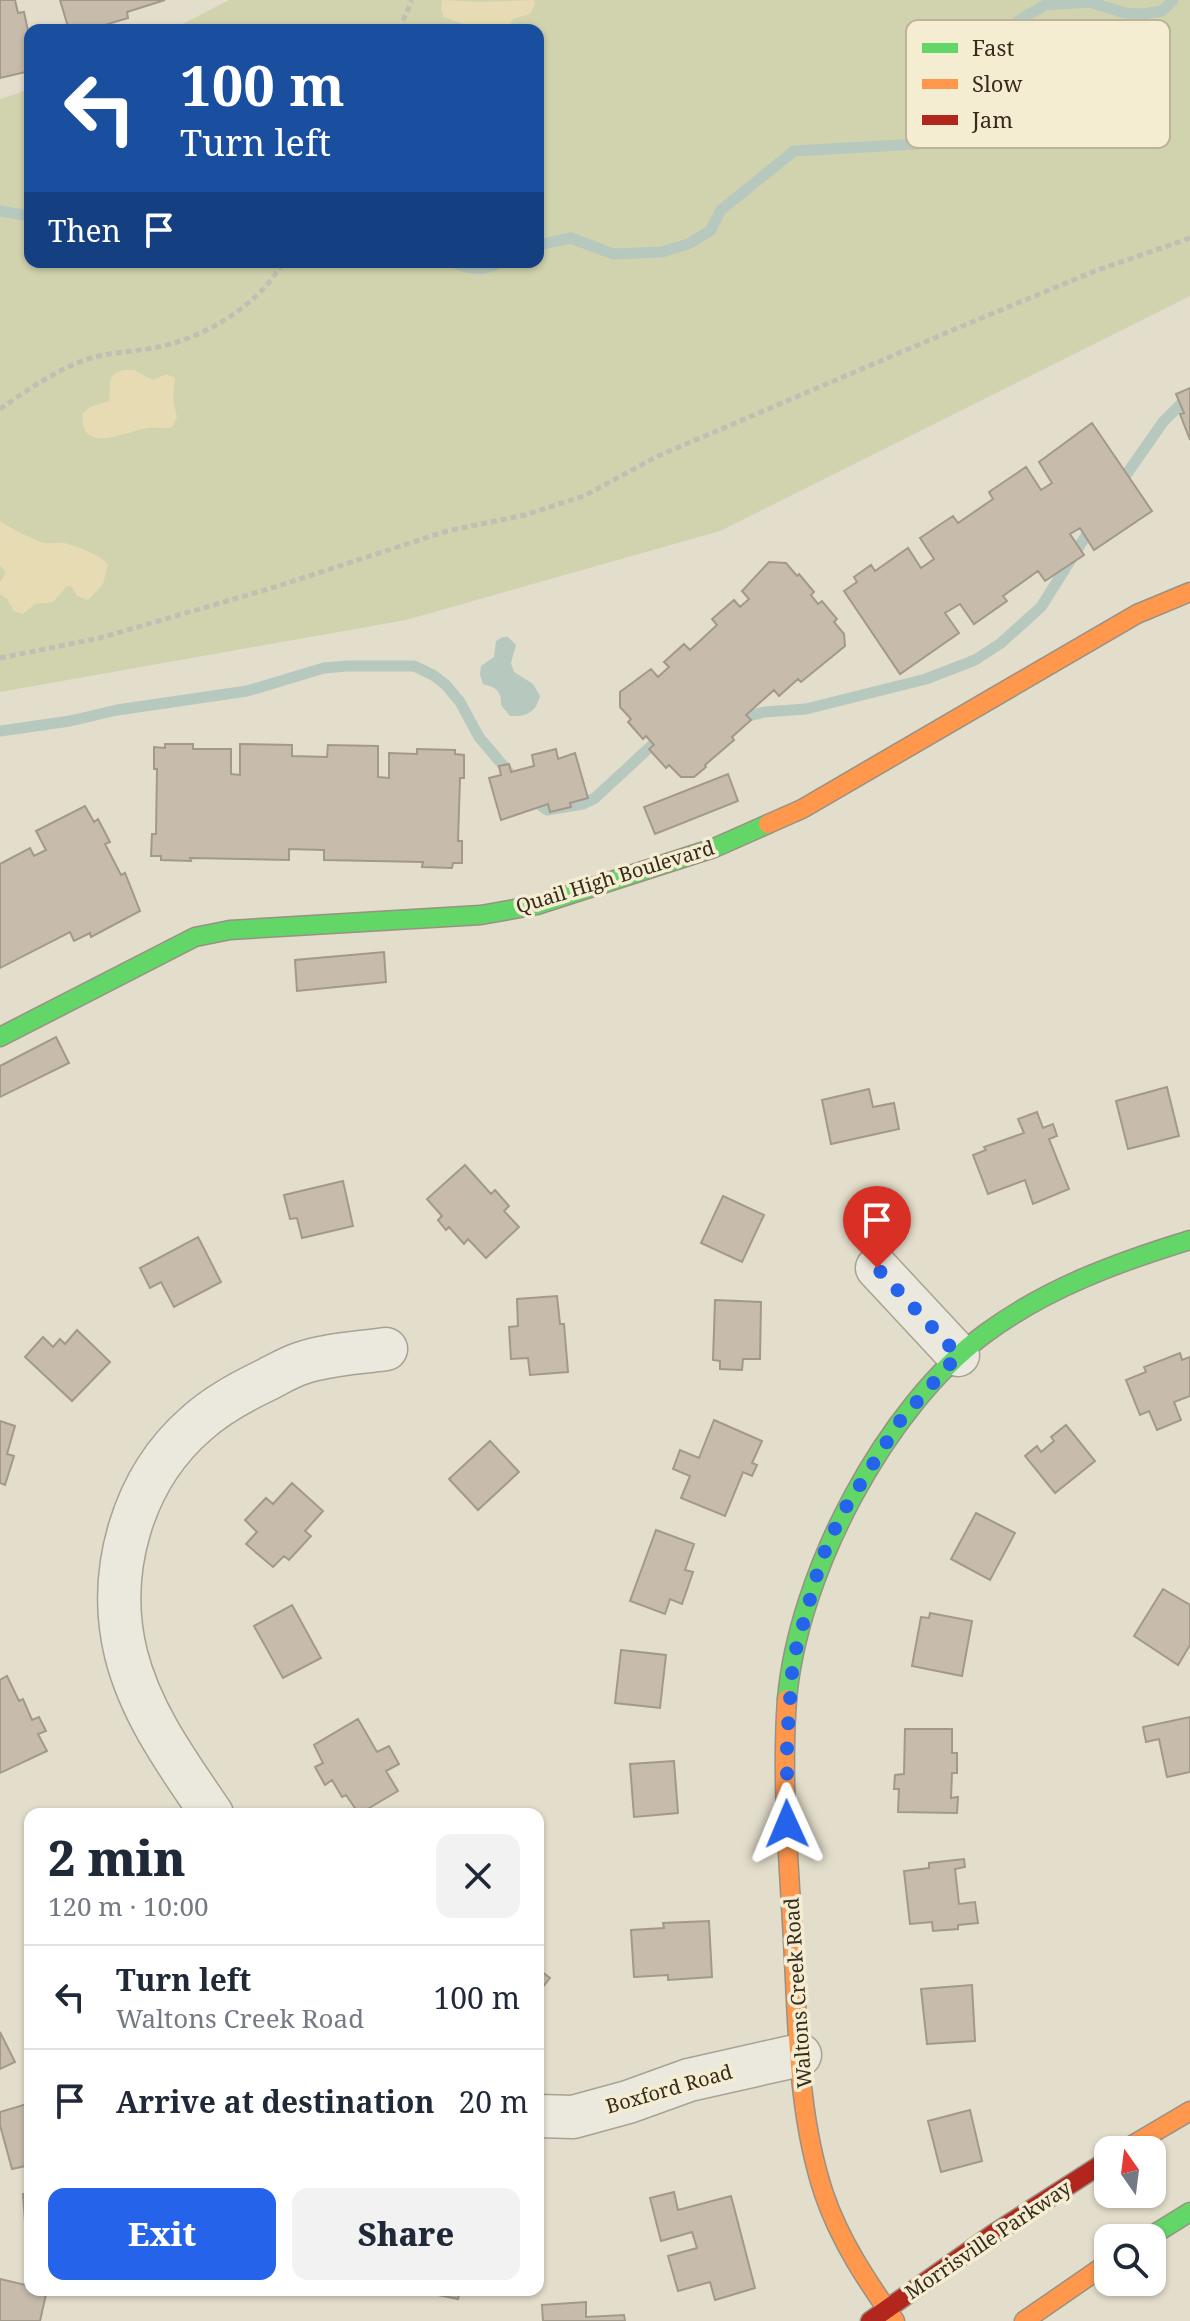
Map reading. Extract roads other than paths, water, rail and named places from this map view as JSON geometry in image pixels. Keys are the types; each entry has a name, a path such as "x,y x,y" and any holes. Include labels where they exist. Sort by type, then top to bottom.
{"street":[{"name":"Quail High Boulevard","path":"0,1037 195,937 230,930 481,915 537,905 714,848 802,809 1137,614 1190,592"},
{"name":"Waltons Creek Road","path":"891,2315 836,2227 819,2178 800,2055 786,1809 788,1714 793,1660 821,1560 841,1515 900,1421 958,1355 1007,1318 1051,1293 1137,1255 1190,1240"},
{"path":"877,1268 958,1355"},
{"path":"208,1808 161,1738 141,1697 126,1655 119,1597 122,1555 129,1527 162,1461 197,1423 241,1392 302,1362 386,1349"},
{"name":"Boxford Road","path":"544,2116 573,2117 628,2102 689,2080 800,2055"},
{"path":"1148,2136 1190,2111"},
{"name":"Morrisville Parkway","path":"870,2321 891,2315 993,2234 1094,2169"},
{"path":"1166,2227 1190,2212"},
{"path":"1024,2321 1094,2273"}],"waterway":[{"path":"1020,20 1045,5 1089,2 1125,13 1142,14 1162,11 1173,0"},
{"path":"544,244 571,238 613,254 662,252 688,244 710,231 721,210 794,151 906,145"},
{"path":"0,211 24,215"},
{"path":"1119,485 1163,422 1190,395"},
{"path":"733,720 764,712 806,709 926,679 975,660 1001,643 1041,607 1092,526"},
{"path":"0,731 247,691 324,668 414,666 446,685 460,702 479,737 512,776"},
{"path":"531,798 547,810 583,804 595,798 663,735"}]}
